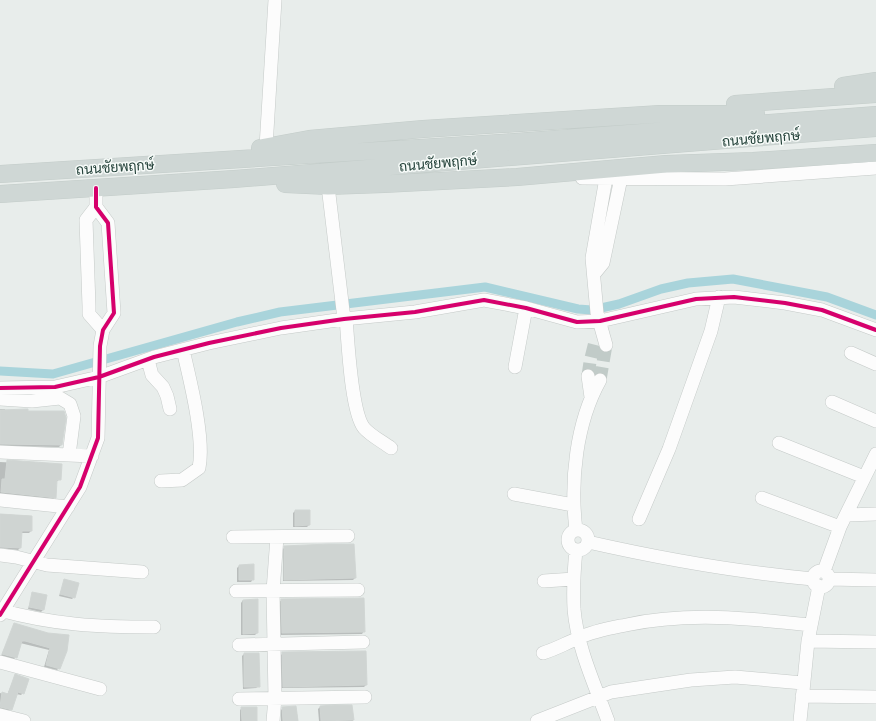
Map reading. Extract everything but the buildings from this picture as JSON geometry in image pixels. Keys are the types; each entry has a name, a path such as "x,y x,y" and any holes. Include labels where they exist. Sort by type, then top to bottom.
{"main road":[{"path":"785,99 814,90 876,81"},
{"path":"660,114 718,105 785,99 876,94"},
{"path":"209,160 266,147 346,135 660,114 876,113"},
{"name":"ถนนชัยพฤกษ์","path":"0,194 243,178 500,150 876,113"},
{"name":"ถนนชัยพฤกษ์","path":"0,174 209,160 500,150 876,128"},
{"path":"666,164 779,145 876,133"},
{"path":"243,178 282,183 328,186 517,177 666,164 753,161 876,153"}],"street":[{"path":"266,147 275,0"},
{"path":"517,177 534,179 725,179 876,168"},
{"path":"601,344 600,321 594,288 592,258 606,178"},
{"path":"594,274 603,263 621,178"},
{"path":"328,186 355,402 363,427 391,448"},
{"path":"96,188 96,207 108,223 114,314 102,330 100,346 98,438 80,487 1,612 51,622 96,627 154,627"},
{"path":"96,207 86,220 88,306 89,314 102,330"},
{"path":"639,519 669,449 711,331 719,297"},
{"path":"0,388 55,387 183,350 281,328 344,317 415,312 484,300 526,308 577,322 600,321 696,299 719,297 785,303 816,309 876,330"},
{"path":"515,368 526,308"},
{"path":"161,481 182,480 199,468 201,456 192,387 183,350"},
{"path":"851,353 876,364"},
{"path":"148,360 152,375 167,396 170,409"},
{"path":"576,530 573,505 580,436 594,378"},
{"path":"0,399 32,401 60,398 70,404 74,416 69,455"},
{"path":"832,402 876,421"},
{"path":"779,443 864,477"},
{"path":"0,452 92,456"},
{"path":"800,721 810,625 821,579 840,527 875,457"},
{"path":"514,494 573,505"},
{"path":"762,498 840,527"},
{"path":"0,500 68,507"},
{"path":"847,515 876,514"},
{"path":"576,530 585,532 588,542 585,548 576,550 570,547 567,540 569,534 576,530"},
{"path":"234,537 348,536"},
{"path":"272,721 275,698 273,592 278,537"},
{"path":"588,542 744,573 821,579 876,580"},
{"path":"576,550 574,610 579,637 608,721"},
{"path":"0,555 16,557 48,565 142,572"},
{"path":"544,581 574,579"},
{"path":"236,592 358,590"},
{"path":"543,653 559,648 579,637 626,625 685,616 747,618 810,625"},
{"path":"808,641 876,642"},
{"path":"239,645 363,642"},
{"path":"0,662 100,689"},
{"path":"537,721 611,692 706,679 735,677 803,683"},
{"path":"802,696 876,697"},
{"path":"239,699 365,697"},
{"path":"0,715 24,721"}],"waterway":[{"path":"0,371 53,374 237,322 280,312 485,287 578,309 592,310 619,304 661,289 688,283 733,279 827,297 876,315"}],"tunnel":[{"path":"588,376 595,342"},
{"path":"600,380 606,345"}],"cycle path":[{"path":"0,615 80,487 98,438 100,346 103,330 114,313 108,223 96,207 96,188"},
{"path":"0,388 55,387 99,377 154,357 209,343 281,328 344,319 415,312 484,300 526,308 577,322 600,321 696,299 734,297 785,303 822,310 876,330"}]}
